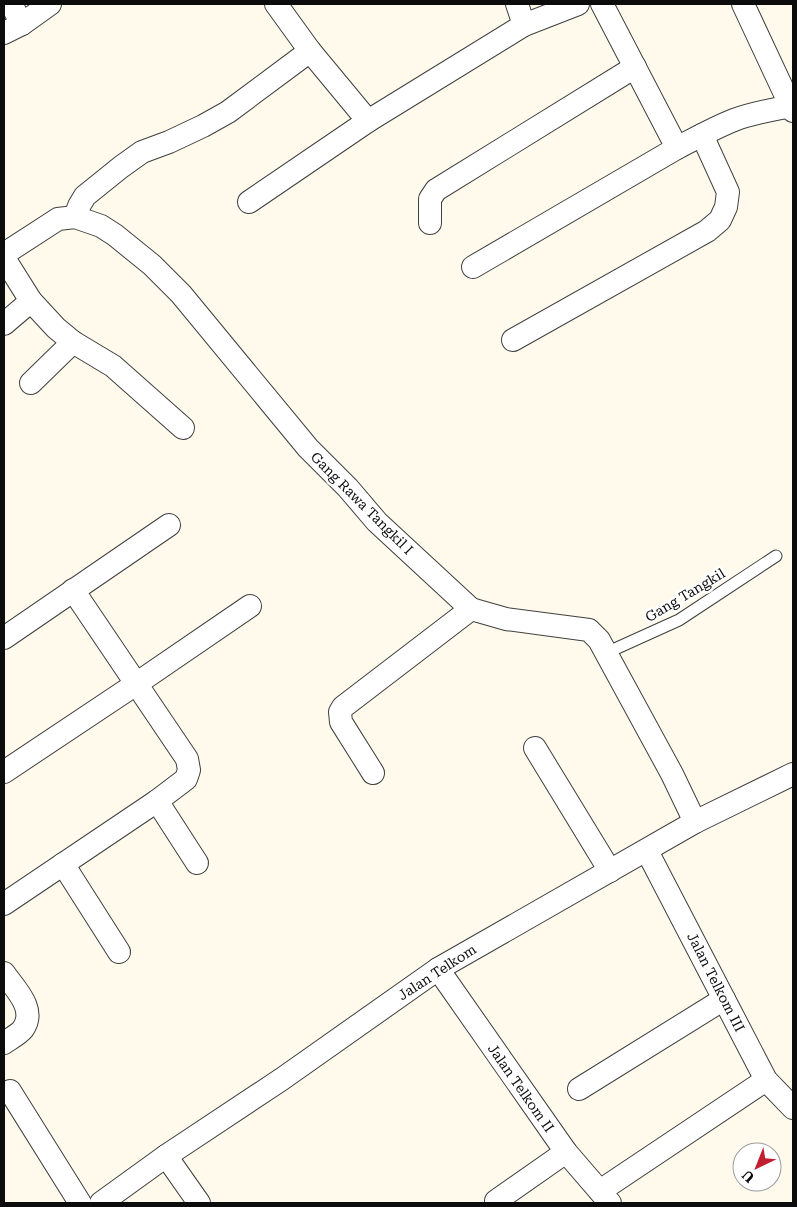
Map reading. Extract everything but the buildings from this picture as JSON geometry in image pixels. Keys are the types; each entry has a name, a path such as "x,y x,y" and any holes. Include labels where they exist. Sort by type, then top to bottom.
{"street":[{"path":"11,4 13,29 50,4"},
{"path":"276,4 310,51 368,121"},
{"path":"517,4 524,25"},
{"path":"248,202 368,121 524,25 578,4"},
{"path":"602,4 677,148"},
{"path":"473,268 702,135 759,112 792,108 743,4"},
{"path":"183,428 113,366 73,342 56,328 31,301 4,256 80,206 104,180 142,152 170,142 228,112 310,51"},
{"path":"430,222 430,198 436,190 635,67"},
{"path":"513,340 707,232 720,220 726,207 728,192 702,135"},
{"name":"Gang Rawa Tangkil I","path":"80,206 88,220 116,235 152,264 181,294 308,448 348,488 377,522 472,608 506,619 589,630 599,640 672,774 695,822"},
{"path":"4,324 31,301"},
{"path":"30,383 73,342"},
{"path":"4,638 169,525"},
{"path":"4,904 157,801 186,779 189,770 187,759 73,590"},
{"path":"4,772 250,606"},
{"path":"373,773 341,722 340,712 344,706 472,608"},
{"path":"535,748 610,871"},
{"name":"Jalan Telkom","path":"101,1203 166,1156 282,1079 438,968 647,851 695,822 793,774"},
{"path":"157,801 197,863"},
{"name":"Jalan Telkom III","path":"647,851 766,1080 793,1108"},
{"path":"63,864 119,952"},
{"name":"Jalan Telkom II","path":"438,968 566,1152 605,1197"},
{"path":"4,974 28,1007 28,1020 22,1030 4,1043"},
{"path":"579,1090 724,998"},
{"path":"605,1197 766,1080"},
{"path":"10,1091 80,1203"},
{"path":"496,1201 566,1152"},
{"path":"166,1156 199,1203"}],"lane":[{"name":"Gang Tangkil","path":"606,653 679,620 776,556"}]}
